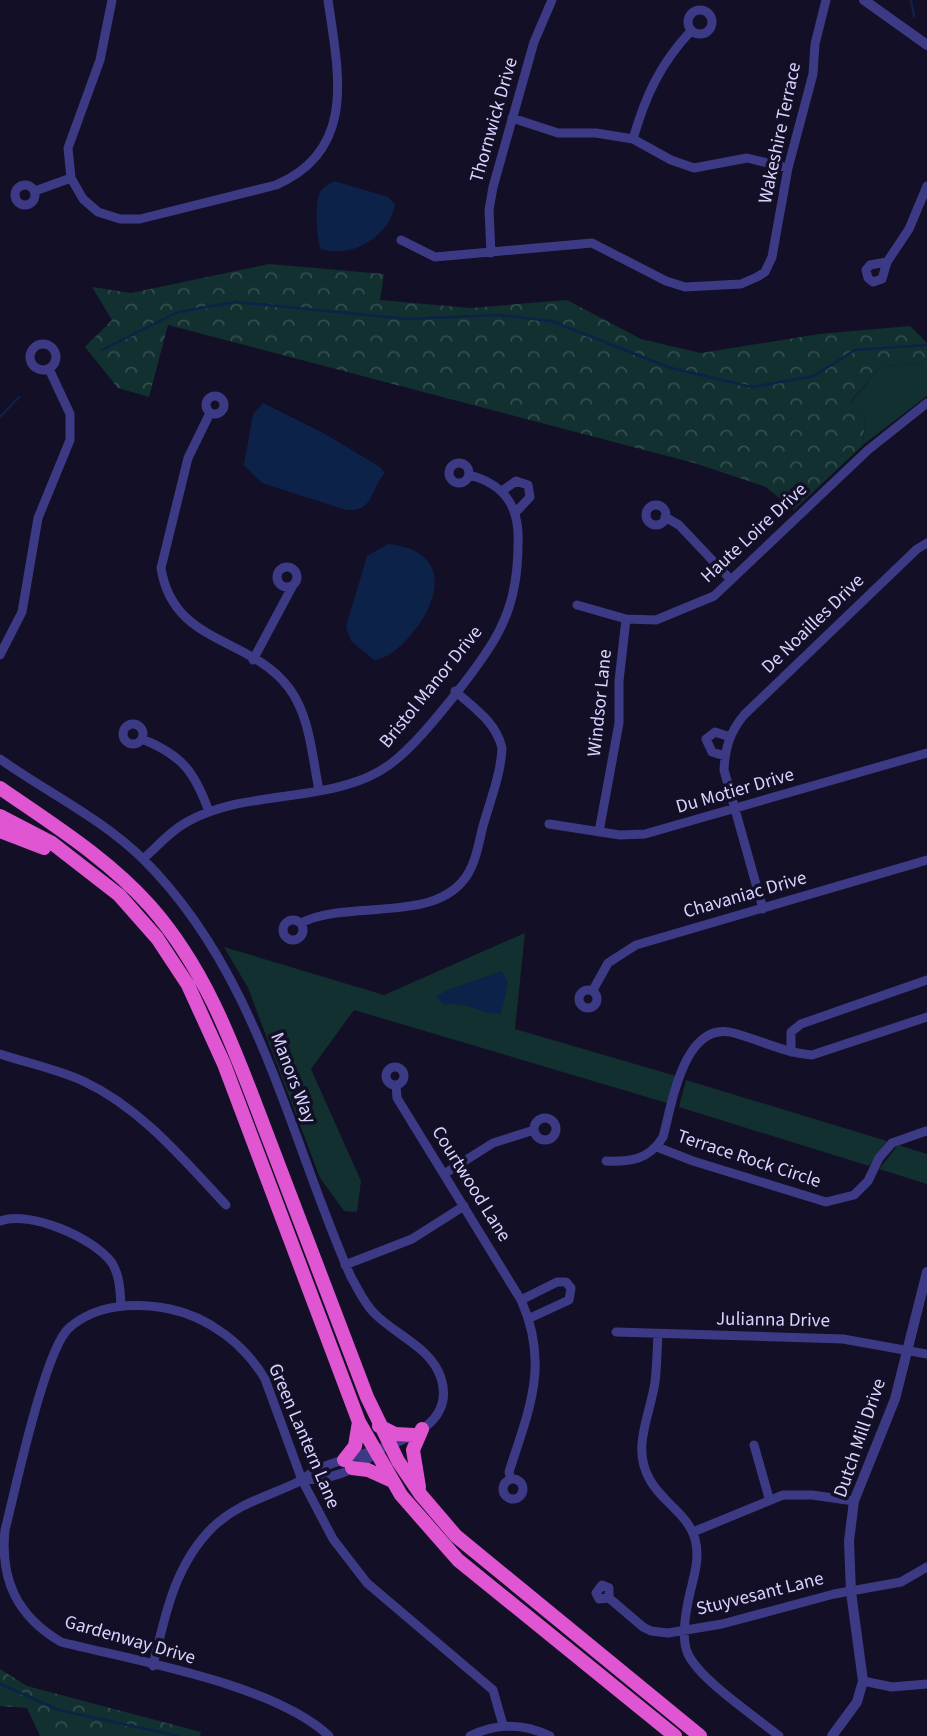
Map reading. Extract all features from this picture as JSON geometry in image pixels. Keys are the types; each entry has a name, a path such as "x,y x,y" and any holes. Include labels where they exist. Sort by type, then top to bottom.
{"highway":[{"path":"0,788 107,864 148,904 184,949 212,998 379,1426 421,1495 477,1555 700,1736"},
{"path":"0,799 61,831"},
{"path":"0,816 52,843 98,877 157,938 202,1010 359,1422 391,1480 418,1518 458,1560 675,1736"},
{"path":"0,831 29,841 98,877"},
{"path":"359,1422 355,1446 348,1464 391,1480"},
{"path":"379,1426 395,1434 418,1432 413,1450 421,1495"}],"street":[{"path":"112,0 100,60 68,148 71,178 92,208 130,220 276,185 299,172 325,145 337,113 337,67 328,0"},
{"name":"Thornwick Drive","path":"491,253 491,198 539,29 552,0"},
{"name":"Wakeshire Terrace","path":"491,253 535,246 592,243 666,281 694,288 741,284 765,272 772,257 788,168 813,74 815,44 825,0"},
{"path":"864,0 927,45"},
{"path":"632,139 642,107 663,64 690,32"},
{"path":"512,118 558,133 596,133 632,139 671,160 694,168 747,158 788,168"},
{"path":"35,191 71,178"},
{"path":"887,262 909,229 927,186"},
{"path":"401,240 435,257 491,253"},
{"path":"0,655 22,612 37,518 70,440 69,414 48,369"},
{"name":"Haute Loire Drive","path":"577,605 626,619 656,620 685,611 714,596 868,450 927,402"},
{"path":"210,413 188,458 164,553 162,576 167,596 187,621 273,672 286,685 301,709 318,790"},
{"path":"469,475 491,482 502,491 516,512 530,497 528,485 516,481 502,491"},
{"name":"Bristol Manor Drive","path":"143,859 178,827 209,812 358,782 394,762 489,648 508,610 518,548 516,512"},
{"path":"666,517 678,525 731,580"},
{"name":"De Noailles Drive","path":"762,909 724,770 730,737 744,715 917,549 927,543"},
{"path":"253,660 292,587"},
{"name":"Windsor Lane","path":"599,832 618,732 619,681 626,619"},
{"path":"301,923 332,912 425,904 447,895 464,879 474,860 502,748 497,732 487,719 455,691"},
{"name":"De Noailles Drive","path":"725,756 712,752 706,746 706,739 715,732 730,737"},
{"path":"142,739 178,758 190,769 209,812"},
{"name":"Du Motier Drive","path":"550,824 599,832 645,834 927,753"},
{"name":"Manors Way","path":"0,759 104,826 143,859 179,898 231,976 251,1017 345,1265 372,1312 436,1365 442,1381 440,1404 418,1432"},
{"name":"Chavaniac Drive","path":"593,990 608,963 636,945 927,860"},
{"path":"791,1052 791,1032 801,1024 927,980"},
{"path":"606,1161 632,1162 657,1147 663,1137 685,1063 701,1039 722,1031 732,1032 791,1052 822,1054 927,1017"},
{"path":"0,1054 80,1080 127,1107 167,1141 226,1205"},
{"name":"Courtwood Lane","path":"396,1084 397,1098 522,1300 530,1318 537,1378 509,1472 511,1479"},
{"path":"444,1174 493,1143 534,1130"},
{"name":"Terrace Rock Circle","path":"657,1147 693,1161 826,1202 855,1195 868,1181 879,1158 892,1143 927,1130"},
{"path":"345,1265 411,1238 464,1206"},
{"path":"0,1221 21,1217 44,1223 79,1237 102,1252 118,1275 121,1305"},
{"name":"Dutch Mill Drive","path":"863,1681 851,1592 849,1541 854,1501 891,1408 927,1272"},
{"path":"522,1300 557,1282 566,1282 571,1288 571,1297 566,1302 530,1318"},
{"name":"Green Lantern Lane","path":"121,1305 153,1306 198,1317 235,1342 257,1366 265,1380 302,1480 320,1520 352,1565 401,1615 494,1690 503,1725"},
{"name":"Gardenway Drive","path":"121,1305 76,1322 67,1329 51,1356 5,1530 2,1561 4,1574 15,1601 48,1634 61,1642 270,1699 318,1725 329,1736"},
{"name":"Julianna Drive","path":"616,1332 843,1339 927,1354"},
{"path":"658,1334 655,1379 641,1435 643,1466 655,1488 692,1532 696,1542 696,1569 685,1631 687,1653 701,1672 779,1736"},
{"path":"153,1665 176,1583 199,1542 239,1507 302,1480 319,1480 363,1452 375,1452 418,1432"},
{"path":"754,1445 769,1499"},
{"path":"692,1532 769,1499 796,1494 854,1501"},
{"name":"Stuyvesant Lane","path":"609,1598 651,1631 685,1631 901,1582 927,1567"},
{"path":"832,1736 857,1702 863,1681 892,1687 927,1684"},
{"path":"470,1736 503,1725 535,1729 550,1736"}],"green space":[{"path":"269,264 384,274 380,300 470,308 567,300 641,339 701,353 819,334 910,326 927,343 927,359 919,364 881,366 851,401 865,419 863,445 794,510 766,487 694,463 168,325 149,397 118,388 85,347 112,320 92,287 131,293"},
{"path":"927,359 927,396 863,445 865,419 851,402 881,366 919,364"},
{"path":"525,933 515,1029 676,1076 667,1103 354,1010 311,1069 361,1181 357,1212 344,1211 320,1178 248,988 224,947 384,995"},
{"path":"686,1080 887,1141 869,1166 679,1107"},
{"path":"898,1145 927,1154 927,1184 879,1169"},
{"path":"0,1669 27,1686 201,1732 200,1736 40,1736 27,1708 0,1706"}],"water":[{"path":"334,181 388,197 395,204 392,216 377,235 367,243 345,251 321,249 318,237 318,196"},
{"path":"263,403 325,434 380,467 385,473 367,503 355,510 346,510 262,483 244,465 253,414"},
{"path":"388,544 417,552 431,566 435,585 429,606 418,626 388,655 374,660 351,641 346,627 367,556"},
{"path":"502,971 508,983 501,1014 458,1004 444,1005 436,997 447,990"}],"waterway":[{"path":"911,0 914,16"},
{"path":"102,350 178,312 236,302 407,319 499,315 551,321 671,368 752,387 814,376 855,350 927,345"},
{"path":"0,417 19,397"},
{"path":"0,1684 59,1710 178,1736"}]}
